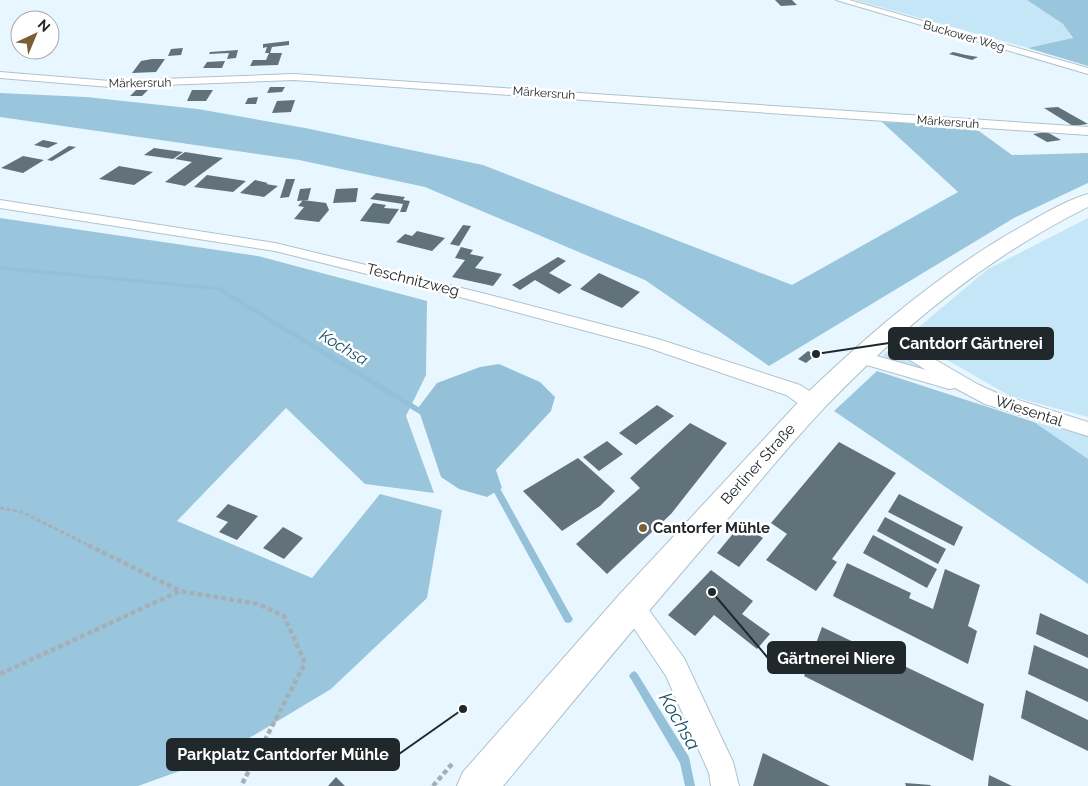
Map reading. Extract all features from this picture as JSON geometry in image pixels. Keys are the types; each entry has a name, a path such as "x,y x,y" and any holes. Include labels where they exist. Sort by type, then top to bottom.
{"main road":[{"name":"Berliner Straße","path":"478,786 631,606 813,402 859,357 907,314 963,270 1007,242 1063,211 1088,200"}],"street":[{"name":"Buckower Weg","path":"840,0 1088,71"},
{"name":"Märkersruh","path":"0,75 110,84 294,77 628,98 1088,131"},
{"name":"Teschnitzweg","path":"0,204 275,247 476,296 652,343 793,390 813,402"},
{"name":"Wiesental","path":"884,336 972,390"},
{"name":"Wiesental","path":"859,357 972,390 1041,416 1088,429"},
{"path":"631,606 675,667 722,772 725,786"}],"path":[{"path":"0,508 22,512 180,591 258,604 284,616 305,663 241,786"},
{"path":"0,674 180,591"}],"shaded area":[{"path":"855,0 1027,0 1063,24 1073,39 1028,48"},
{"path":"1027,0 1088,0 1088,66 1028,48 1073,38 1063,24"},
{"path":"0,93 86,97 198,109 305,128 483,165 792,285 958,192 882,122 972,126 1012,155 1088,153 1088,183 1014,218 769,366 645,280 425,187 299,160 0,117"},
{"path":"0,218 258,256 427,301 426,375 406,416 434,493 365,484 286,408 177,521 312,578 380,494 442,510 427,598 331,689 216,758 138,786 0,786"},
{"path":"1088,218 1088,417 1010,396 907,337 988,269"},
{"path":"887,351 900,352 939,374 884,358 883,355"},
{"path":"499,364 540,382 555,397 551,411 496,470 502,488 487,497 459,489 441,477 418,408 437,383 480,367"},
{"path":"877,371 1034,422 1088,459 1088,584 834,411"},
{"path":"1034,422 1088,436 1088,459"}],"building":[{"path":"775,0 792,0 797,5 781,6"},
{"path":"289,41 289,45 272,47 270,53 265,53 267,47 263,48 263,44"},
{"path":"183,48 181,55 168,56 171,49"},
{"path":"238,50 236,58 227,59 229,53 209,54 210,52"},
{"path":"953,52 978,57 972,60 949,54"},
{"path":"269,53 282,53 278,65 250,66 253,60 266,60"},
{"path":"165,59 156,72 132,73 141,61"},
{"path":"225,61 222,68 203,68 207,62"},
{"path":"270,87 285,87 282,92 267,93"},
{"path":"136,90 148,90 142,96 130,96"},
{"path":"192,90 213,90 206,101 187,101"},
{"path":"258,97 256,104 245,104 248,98"},
{"path":"295,100 291,112 272,113 277,101"},
{"path":"1058,107 1088,124 1073,126 1044,108"},
{"path":"1047,132 1061,140 1047,142 1033,134"},
{"path":"43,140 58,143 48,148 34,145"},
{"path":"69,146 76,147 52,161 47,160"},
{"path":"154,148 183,152 173,159 144,155"},
{"path":"185,152 223,158 185,186 165,182 192,162 175,159"},
{"path":"23,156 44,160 23,173 1,168"},
{"path":"119,166 153,172 134,185 99,179"},
{"path":"207,175 246,181 233,192 194,187"},
{"path":"286,179 295,179 289,197 280,198"},
{"path":"255,180 278,186 264,197 240,193"},
{"path":"311,188 308,200 297,201 300,189"},
{"path":"358,188 356,202 333,203 336,189"},
{"path":"376,193 405,197 403,200 410,201 406,212 400,212 403,204 370,199"},
{"path":"303,200 326,203 329,210 319,222 294,219 304,207 298,206"},
{"path":"373,203 386,205 384,208 399,209 389,224 360,221"},
{"path":"463,225 471,226 459,246 450,244"},
{"path":"417,231 445,238 432,251 396,242 405,234 412,236"},
{"path":"461,247 473,250 470,254 484,257 475,268 502,274 493,286 452,277 465,260 455,258"},
{"path":"558,257 566,261 549,273 572,285 559,294 535,280 520,290 512,285"},
{"path":"599,273 640,292 622,308 580,289"},
{"path":"808,351 816,355 806,363 798,359"},
{"path":"657,405 674,416 636,445 619,433"},
{"path":"690,423 727,443 671,514 607,574 576,544 640,488 630,478"},
{"path":"607,441 623,454 599,471 583,457"},
{"path":"839,442 896,473 832,559 837,562 816,591 766,560 787,534 771,523"},
{"path":"578,458 615,491 600,506 562,531 523,491"},
{"path":"899,494 963,527 954,546 888,512"},
{"path":"228,504 258,516 237,540 219,532 228,522 216,517"},
{"path":"885,517 946,549 938,564 877,531"},
{"path":"741,524 763,538 739,567 717,553"},
{"path":"283,527 303,538 284,559 263,548"},
{"path":"873,535 937,569 927,588 863,553"},
{"path":"847,563 911,593 909,598 933,609 945,569 980,585 968,626 977,631 968,664 833,596"},
{"path":"711,570 753,601 742,614 770,634 757,649 714,615 695,636 668,615"},
{"path":"1040,613 1088,635 1088,658 1036,634"},
{"path":"822,627 984,704 973,761 804,676"},
{"path":"1034,645 1088,669 1088,702 1028,674"},
{"path":"1026,690 1088,720 1088,751 1021,718"},
{"path":"763,753 830,786 753,786"},
{"path":"989,775 1012,786 988,786"},
{"path":"336,777 345,786 328,786"},
{"path":"905,783 931,785 906,786"}],"waterway":[{"name":"Kochsa","path":"0,268 218,288 423,413"},
{"name":"Kochsa","path":"494,485 568,619"},
{"name":"Kochsa","path":"634,676 685,761 690,786"}],"place":[{"name":"Cantdorf Gärtnerei","path":"816,354"},
{"name":"Cantorfer Mühle","path":"643,528"},
{"name":"Gärtnerei Niere","path":"712,592"},
{"name":"Parkplatz Cantdorfer Mühle","path":"463,709"}]}
